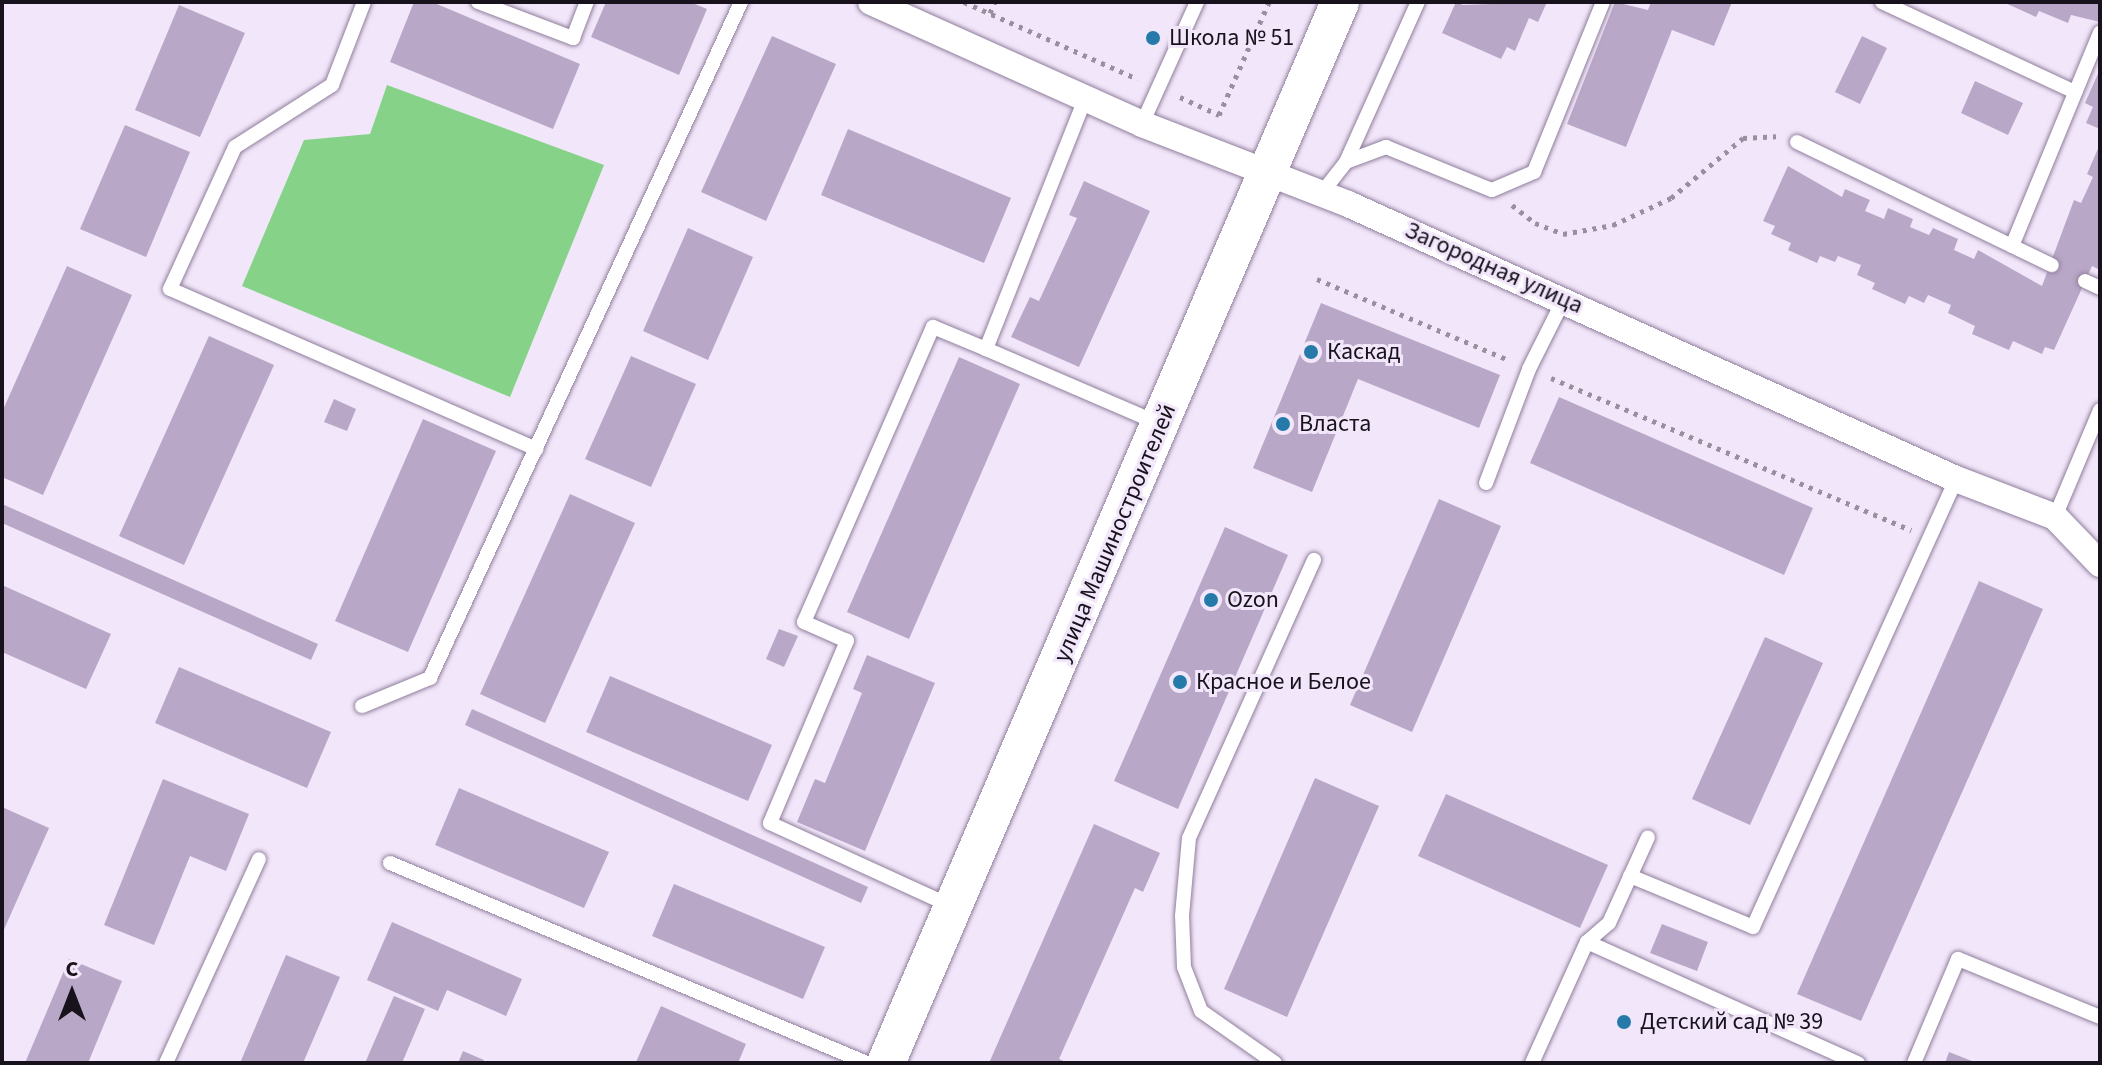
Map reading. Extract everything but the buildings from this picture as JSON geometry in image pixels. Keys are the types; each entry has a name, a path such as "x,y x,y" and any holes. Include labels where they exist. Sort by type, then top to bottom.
{"street":[{"name":"Загородная улица","path":"871,2 1142,124 1269,172 1564,299 1956,479 2055,517 2100,564"},
{"name":"улица Машиностроителей","path":"886,1063 1162,425 1340,2"}],"lane":[{"path":"364,2 332,85 235,147 170,289 537,449"},
{"path":"478,2 573,38 587,2"},
{"path":"362,706 430,678 741,2"},
{"path":"1142,124 1197,2"},
{"path":"1321,194 1346,162 1418,2"},
{"path":"1346,162 1386,147 1492,190 1534,172 1603,2"},
{"path":"1882,2 2075,92"},
{"path":"2012,246 2100,32"},
{"path":"986,349 1085,99"},
{"path":"1797,142 2052,265"},
{"path":"2085,281 2100,288"},
{"path":"1486,483 1529,369 1564,299"},
{"path":"953,907 770,823 847,641 804,622 933,327 1162,425"},
{"path":"2055,517 2100,410"},
{"path":"1630,876 1753,927 1956,479"},
{"path":"1275,1063 1201,1011 1184,967 1182,916 1189,838 1314,560"},
{"path":"1532,1063 1587,942 1609,923 1648,837"},
{"path":"166,1063 259,859"},
{"path":"390,863 867,1063"},
{"path":"1587,942 1858,1063"},
{"path":"1914,1063 1958,959 2100,1017"}],"path":[{"path":"964,2 1219,115 1269,2"},
{"path":"990,13 995,2"},
{"path":"1492,190 1535,223 1563,234 1613,225 1671,198 1743,138 1766,133 1797,142"},
{"path":"1317,279 1930,538"}],"green space":[{"path":"387,85 604,165 510,397 242,286 304,140 370,134"}],"place":[{"name":"Школа № 51","path":"1153,38"},
{"name":"Каскад","path":"1311,352"},
{"name":"Власта","path":"1283,424"},
{"name":"Ozon","path":"1211,600"},
{"name":"Красное и Белое","path":"1180,682"},
{"name":"Детский сад № 39","path":"1624,1022"}]}
